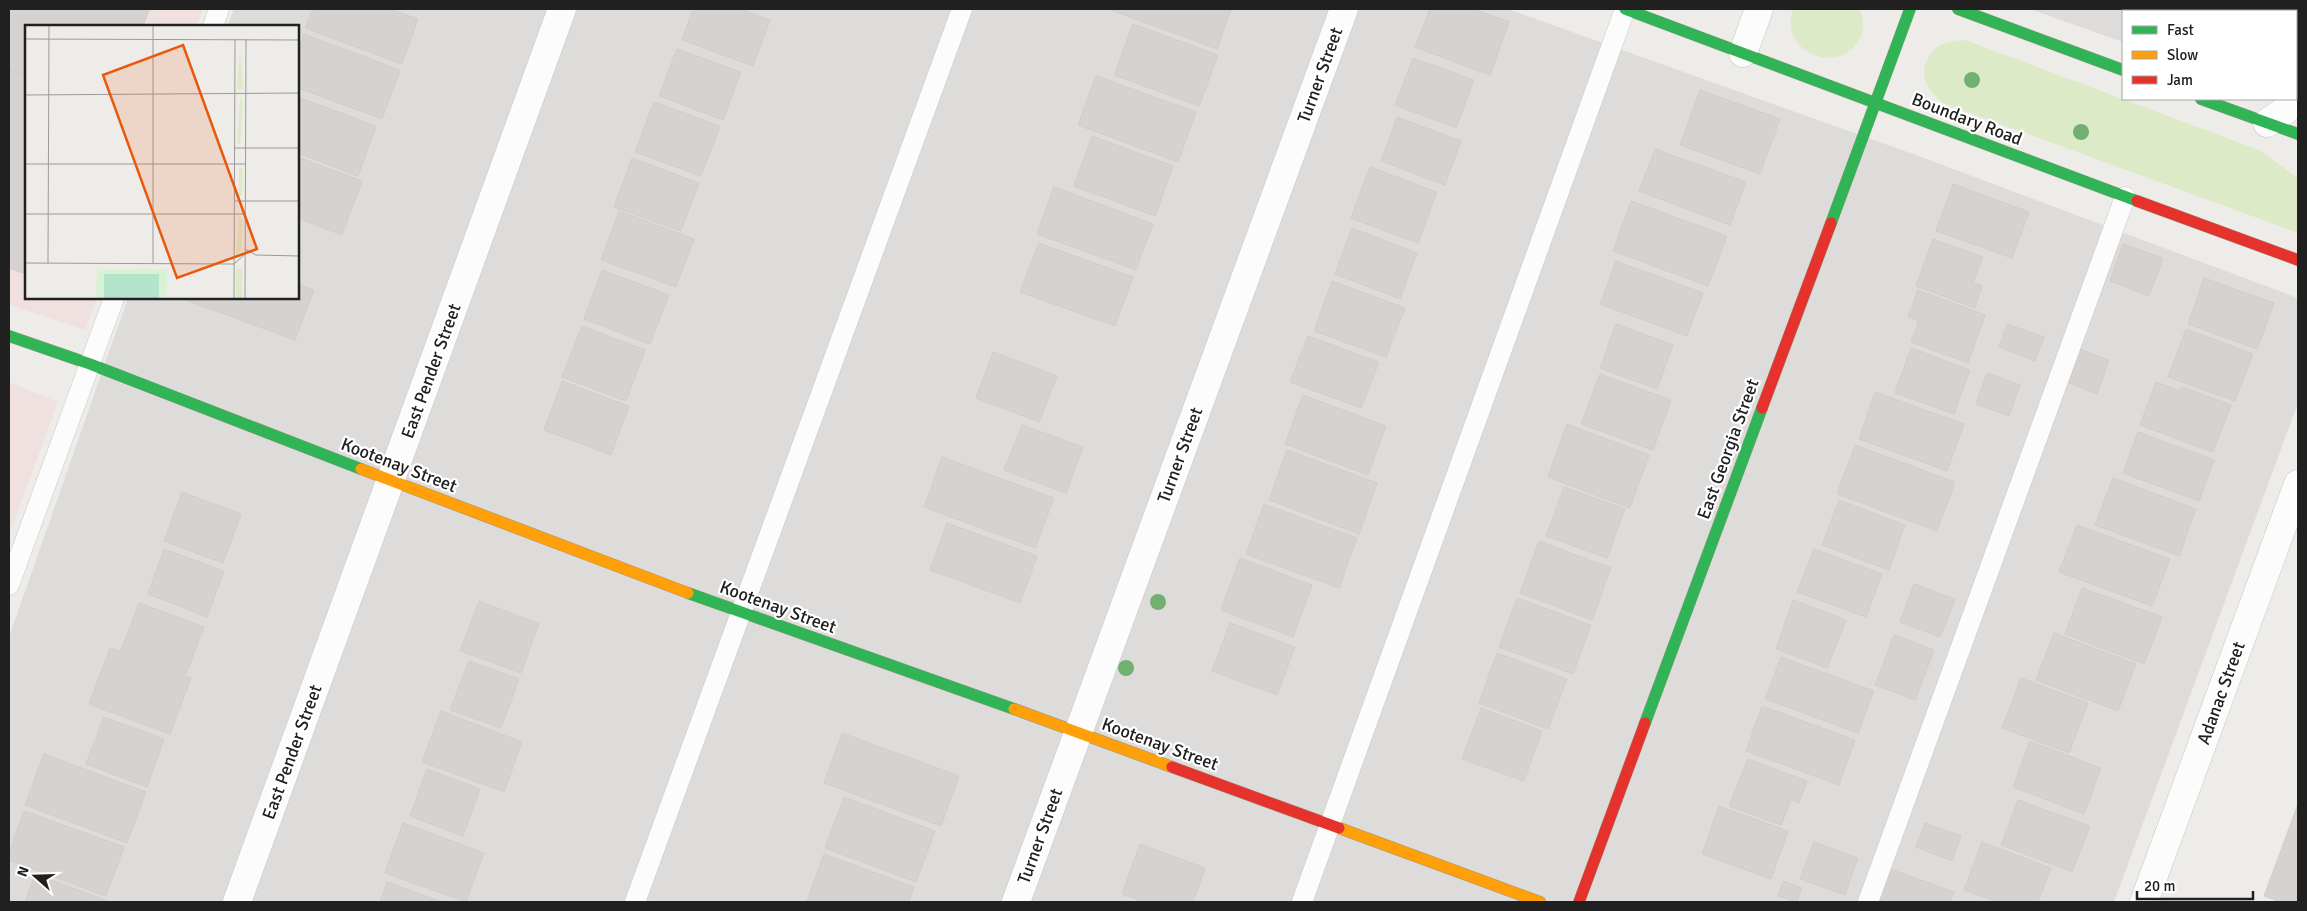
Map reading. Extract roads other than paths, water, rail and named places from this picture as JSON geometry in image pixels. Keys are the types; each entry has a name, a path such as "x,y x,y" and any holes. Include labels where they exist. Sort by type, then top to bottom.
{"street":[{"name":"East Pender Street","path":"237,902 562,9"},
{"name":"Turner Street","path":"1016,902 1344,9"},
{"name":"Boundary Road","path":"1625,9 2298,260"},
{"path":"1743,53 1759,9"},
{"name":"East Georgia Street","path":"1580,902 1910,9"},
{"path":"1958,9 2122,70"},
{"path":"2204,100 2298,134"},
{"path":"2267,123 2298,101"},
{"name":"Kootenay Street","path":"9,336 90,364 391,481 741,613 1078,732 1540,902"},
{"name":"Adanac Street","path":"2144,902 2298,484"}],"lane":[{"path":"212,25 219,9"},
{"path":"635,902 962,9"},
{"path":"1302,902 1625,9"},
{"path":"1868,902 2125,197"},
{"path":"9,585 114,299"}]}
